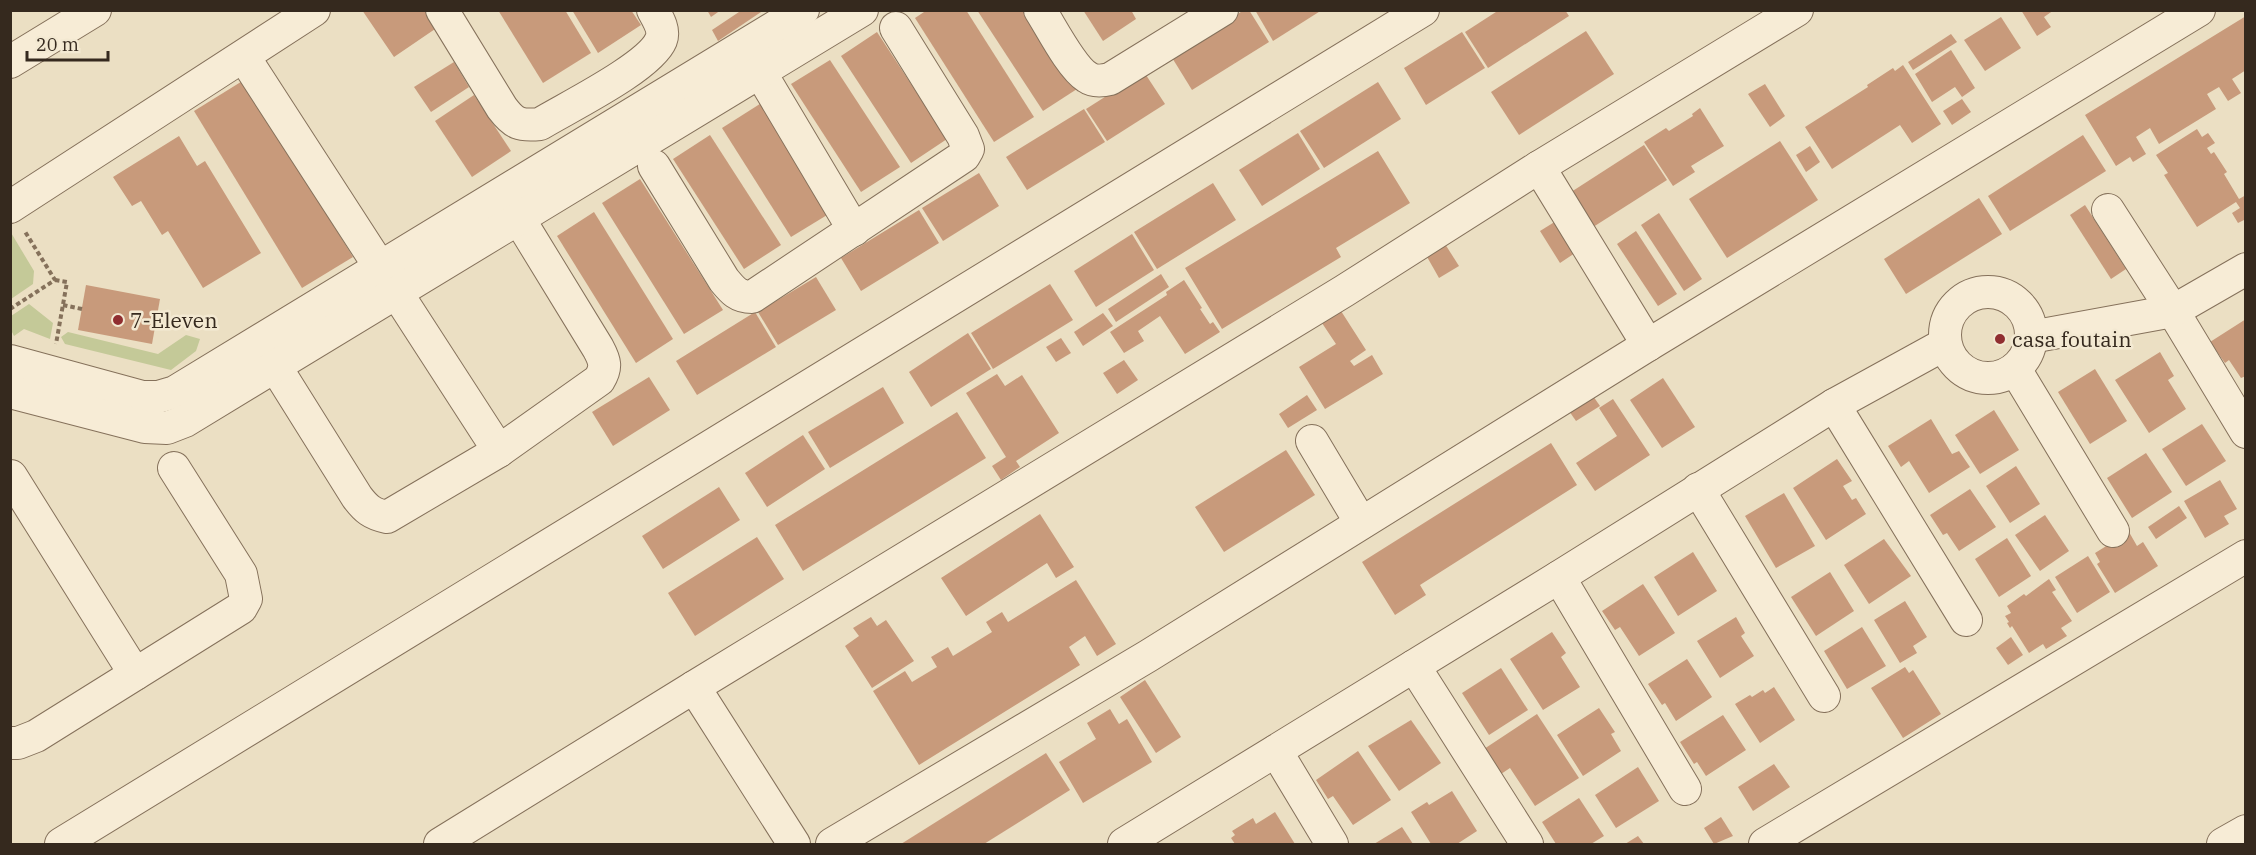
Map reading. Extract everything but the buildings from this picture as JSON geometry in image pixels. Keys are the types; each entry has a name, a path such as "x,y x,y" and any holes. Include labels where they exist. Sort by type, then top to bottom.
{"street":[{"path":"10,62 95,10"},
{"path":"17,218 314,10"},
{"path":"442,10 502,108 510,119 524,126 540,124 637,67 653,53 662,38 661,23 653,10"},
{"path":"10,361 142,398 158,397 175,392 803,10"},
{"path":"10,392 131,425 167,428 205,410 398,294 862,10"},
{"path":"1040,10 1075,66 1087,78 1098,81 1110,79 1219,11"},
{"path":"61,844 1423,10"},
{"path":"440,844 1344,291 1539,167 1797,10"},
{"path":"832,844 1148,656 1648,345 2199,10"},
{"path":"654,166 724,280 733,291 742,297 752,297 964,156 968,149 963,136 897,28"},
{"path":"244,57 499,451"},
{"path":"760,72 854,230"},
{"path":"1539,167 1648,345"},
{"path":"2108,210 2173,311 2246,432"},
{"path":"275,366 357,497 375,515 387,517 499,451 599,380 605,370 604,359 598,348 519,219"},
{"path":"2031,337 2173,311 2246,269"},
{"path":"1983,292 1998,293 2012,299 2022,309 2029,322 2031,337 2023,360 2015,369 2002,376 1988,378 1974,376 1961,369 1951,358 1945,344 1945,330 1949,316 1958,304 1969,296 1983,292"},
{"path":"1130,843 1834,405 1945,344"},
{"path":"2015,369 2113,531"},
{"path":"1834,405 1966,620"},
{"path":"1312,441 1361,524"},
{"path":"10,743 18,743 36,736 241,608 246,599 241,574 174,468"},
{"path":"11,476 135,674"},
{"path":"1698,489 1824,696"},
{"path":"1765,844 2246,556"},
{"path":"1559,577 1684,789"},
{"path":"1414,666 1527,844"},
{"path":"694,687 794,844"},
{"path":"1276,752 1332,844"},
{"path":"2223,844 2246,831"}],"path":[{"path":"17,218 55,280"},
{"path":"10,309 55,280 67,282 60,328"},
{"path":"63,305 82,309"}],"green space":[{"path":"10,231 34,271 33,284 11,299"},
{"path":"29,304 53,323 50,339 24,329 14,336 11,330 11,316"},
{"path":"68,332 158,354 186,335 200,339 196,351 171,370 65,344 61,337"}],"place":[{"name":"7-Eleven","path":"118,320"},
{"name":"casa foutain","path":"2000,339"}]}
